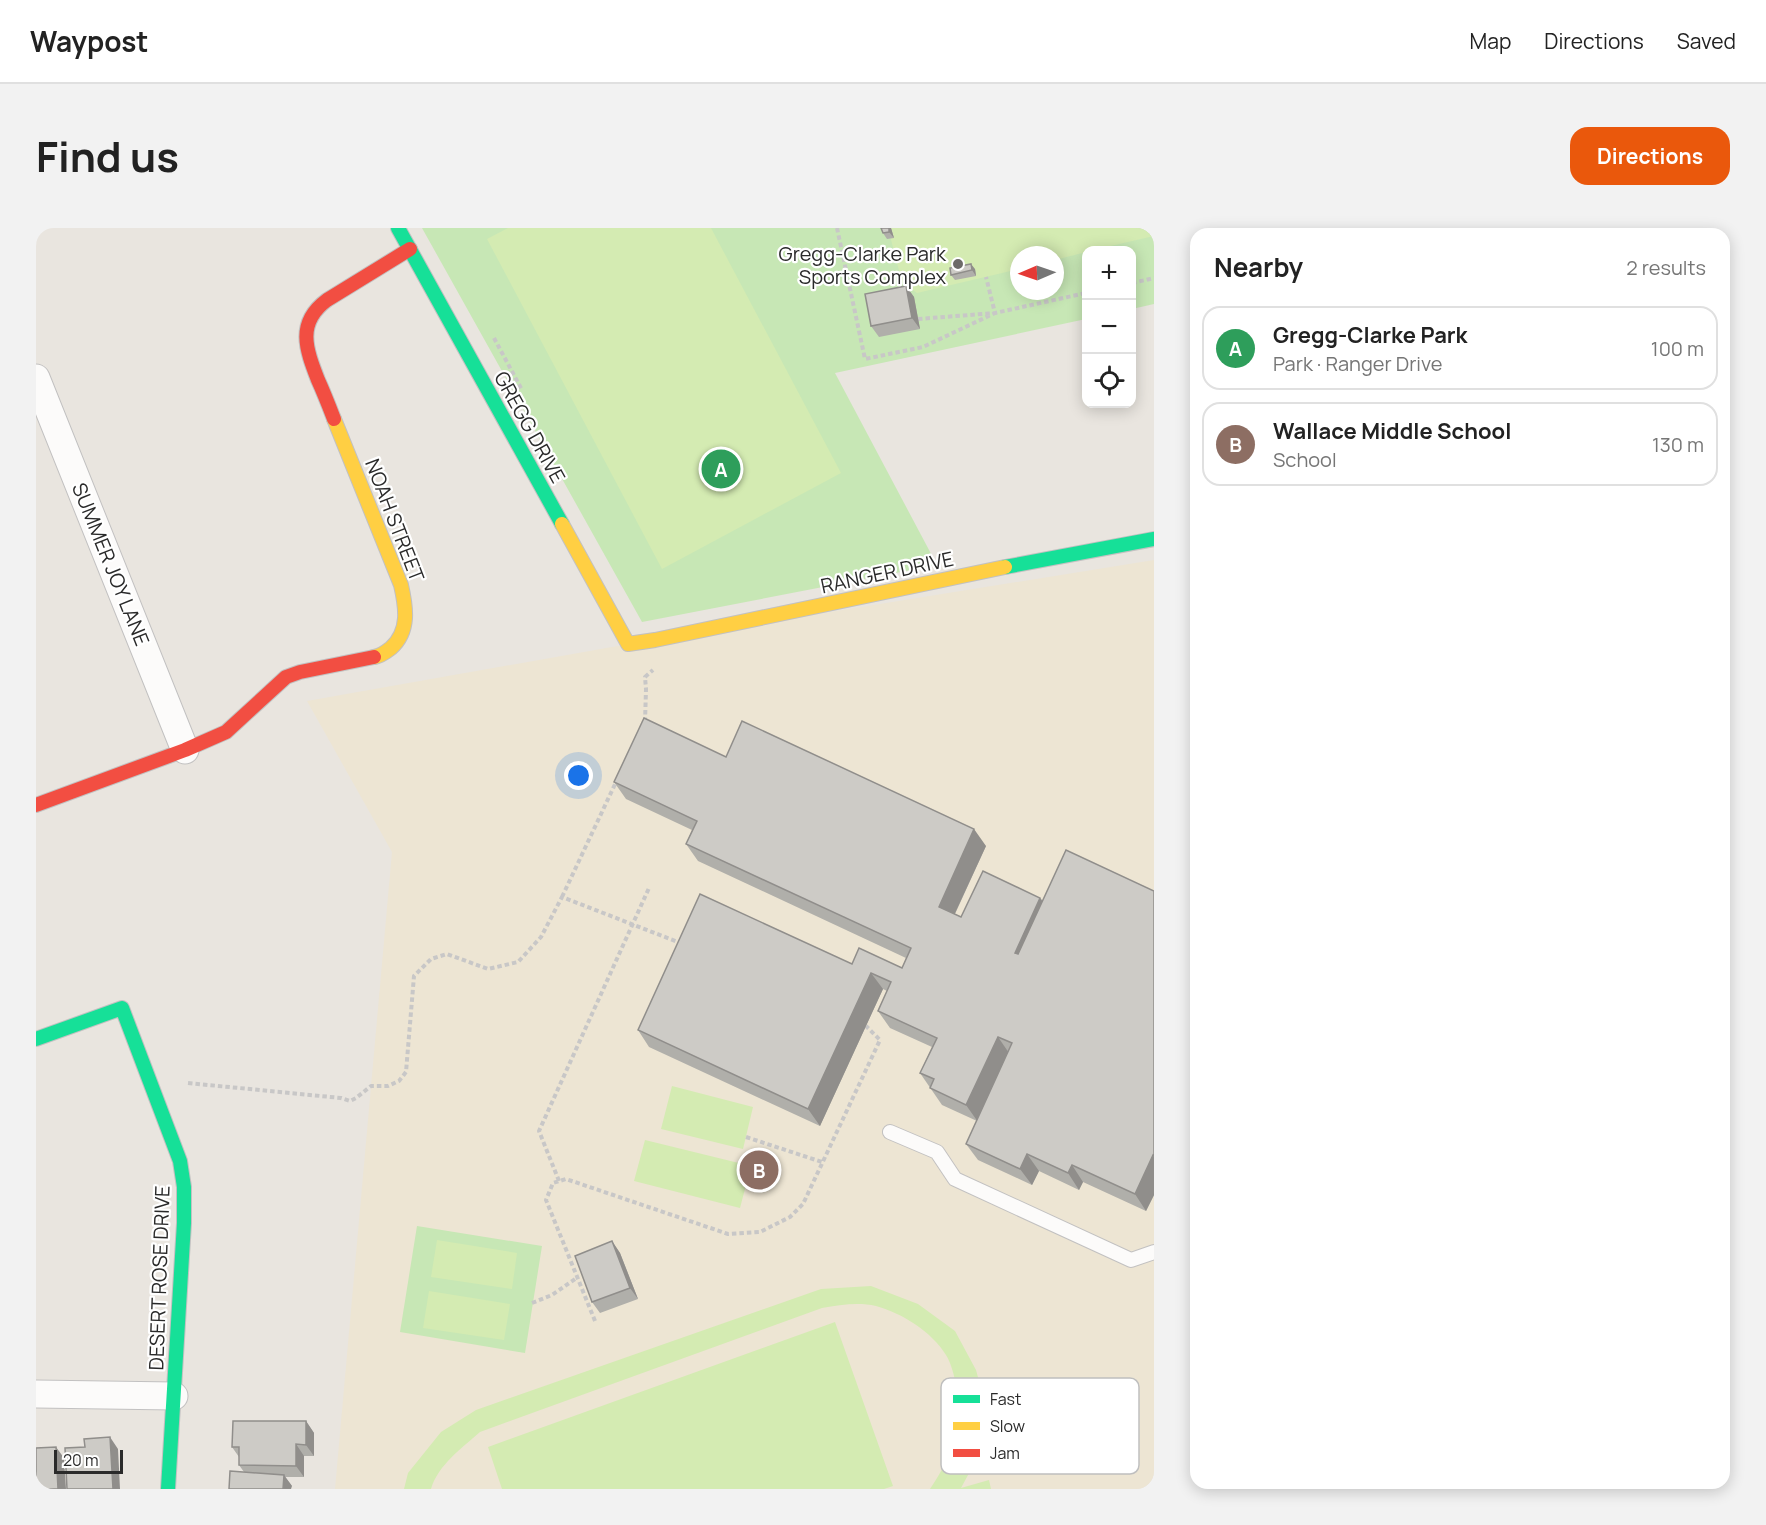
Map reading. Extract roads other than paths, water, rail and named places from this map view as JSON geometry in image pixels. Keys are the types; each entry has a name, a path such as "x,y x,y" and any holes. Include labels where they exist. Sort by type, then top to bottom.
{"street":[{"name":"GREGG DRIVE","path":"398,228 628,644"},
{"name":"NOAH STREET","path":"36,805 185,750 226,732 286,677 379,656 391,650 398,642 406,616 401,585 309,359 306,333 313,313 320,306 410,249"},
{"name":"SUMMER JOY LANE","path":"36,378 185,750"},
{"name":"RANGER DRIVE","path":"628,644 1154,538"},
{"name":"DESERT ROSE DRIVE","path":"36,1039 122,1008 180,1161 184,1188 184,1223 168,1489"},
{"path":"36,1394 174,1396"}],"lane":[{"path":"890,1132 937,1152 955,1179 1131,1260 1154,1252"}],"place":[{"name":"Gregg-Clarke Park Sports Complex","path":"958,264"},
{"name":"Gregg-Clarke Park","path":"721,469"},
{"name":"Wallace Middle School","path":"759,1170"}]}
